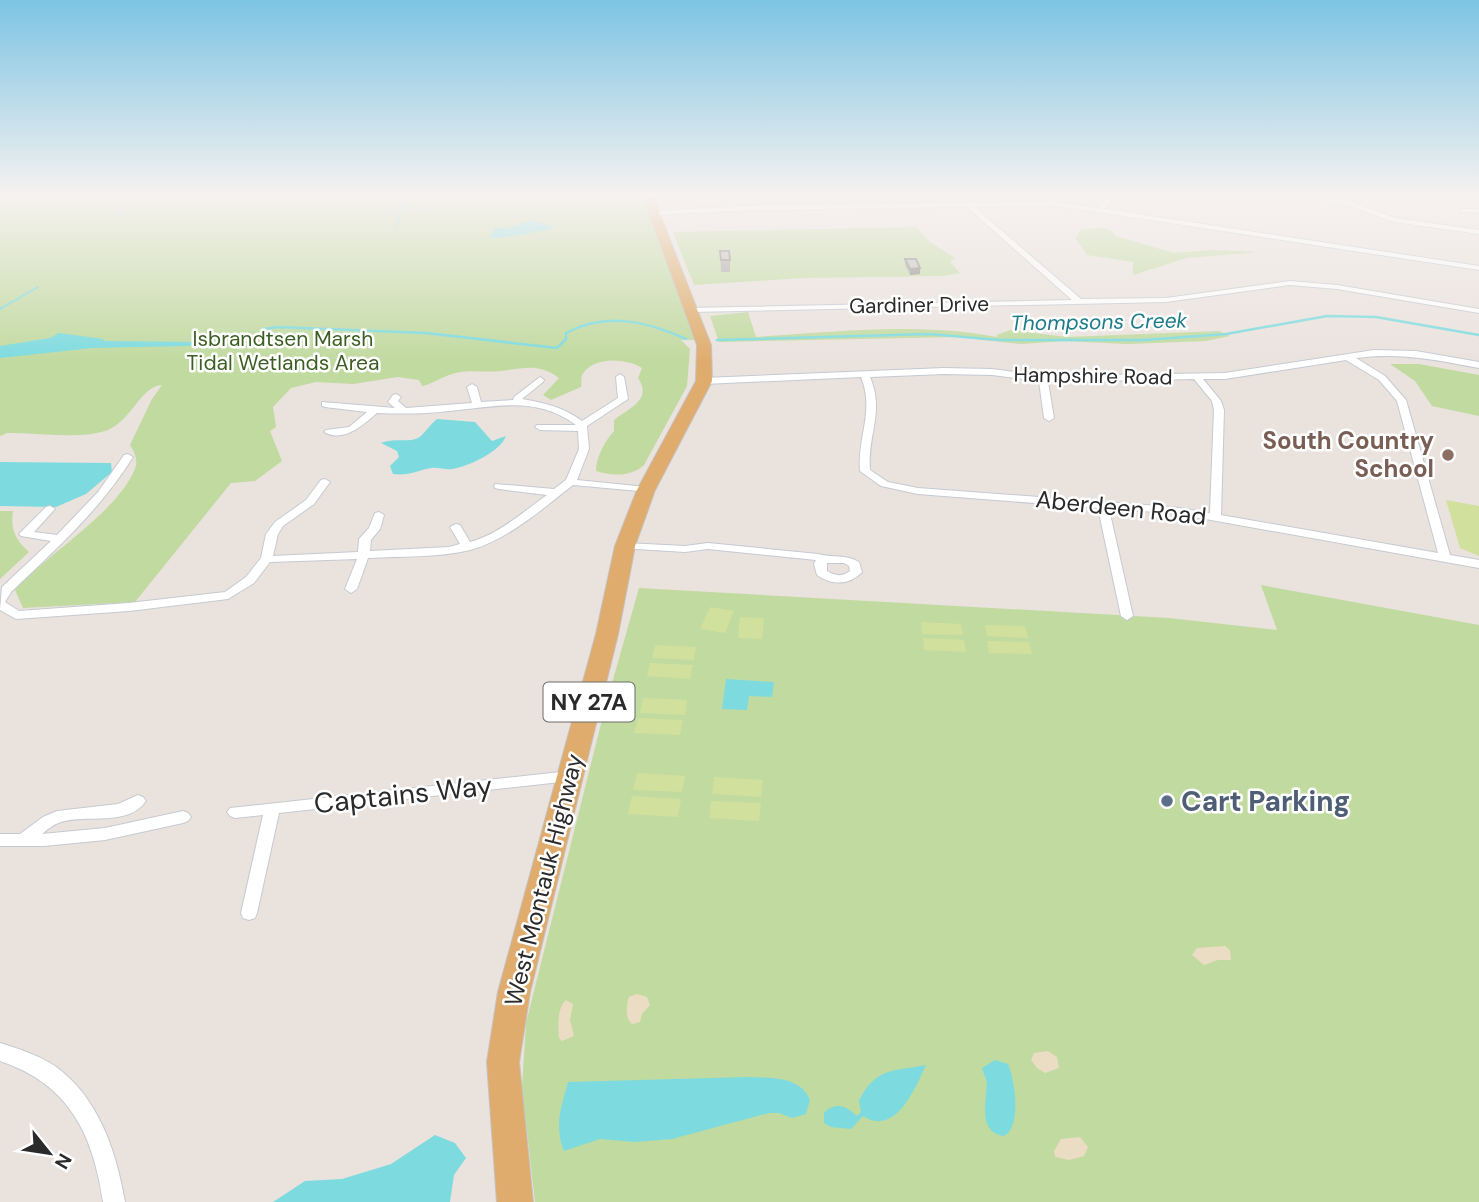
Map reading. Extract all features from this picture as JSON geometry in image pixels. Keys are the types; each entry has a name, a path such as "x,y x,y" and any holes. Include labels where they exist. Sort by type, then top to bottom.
{"main road":[{"name":"West Montauk Highway","path":"515,1202 503,1062 514,992 607,634 625,546 646,490 704,381 704,345 669,250"}],"street":[{"path":"1019,250 1079,302"},
{"path":"1364,250 1479,268"},
{"name":"Gardiner Drive","path":"691,310 1166,300 1290,283 1337,287 1479,312"},
{"name":"Hampshire Road","path":"704,381 971,371 1043,379 1197,377 1242,375 1394,353 1479,365"},
{"path":"1349,358 1382,378 1401,400 1445,558"},
{"name":"Aberdeen Road","path":"864,374 871,388 874,404 863,461 865,471 885,484 918,491 1103,505 1215,517 1479,564"},
{"path":"540,427 583,426 623,399 620,377"},
{"path":"1197,377 1216,401 1219,410 1215,517"},
{"path":"1043,379 1049,418"},
{"path":"520,402 517,399 540,380"},
{"path":"472,387 477,406"},
{"path":"396,397 393,402 404,411"},
{"path":"267,559 467,547 503,532 558,493 571,482 584,449 583,426 573,416 554,408 520,402 404,411 375,411 325,404"},
{"path":"329,432 352,430 375,411"},
{"path":"128,457 113,480 61,539 6,590 0,602 16,615 215,598 240,589 267,559 272,534 279,524 310,502 325,482"},
{"path":"571,482 646,490"},
{"path":"499,486 558,493"},
{"path":"1103,505 1127,616"},
{"path":"50,509 25,534 61,539"},
{"path":"351,589 364,555 365,539 374,529 379,515"},
{"path":"456,527 467,547"},
{"path":"625,546 685,550 708,546 818,557 823,561"},
{"name":"Captains Way","path":"236,812 570,776"},
{"path":"25,839 47,821 58,817 121,810 138,800"},
{"path":"249,913 272,808"},
{"path":"0,840 44,840 105,834 183,817"},
{"path":"0,1052 23,1059 51,1075 78,1101 101,1141 109,1166 114,1202"}],"green space":[{"name":"Isbrandtsen Marsh Tidal Wetlands Area","path":"0,250 669,250 704,340 681,340 690,349 687,386 644,465 633,472 621,474 596,471 602,450 614,431 614,420 637,403 643,392 638,378 642,368 628,363 596,363 583,374 581,387 551,400 543,395 559,378 538,368 470,371 448,375 422,386 419,380 398,377 353,384 316,382 291,388 273,407 276,427 270,431 282,461 255,481 231,483 135,602 23,608 15,590 97,518 125,487 136,464 130,445 152,399 162,385 147,391 122,421 105,431 82,435 7,433 0,436"},
{"path":"680,250 943,250 955,258 950,262 960,273 944,276 803,278 694,285"},
{"path":"1084,250 1259,252 1187,258 1133,275 1133,262 1087,255"},
{"path":"748,312 756,337 907,329 967,332 997,337 1010,330 1067,337 1219,331 1230,336 1206,341 1127,344 1064,341 1021,344 957,337 719,342 710,316"},
{"path":"1390,364 1419,364 1479,375 1479,416 1432,406 1415,381"},
{"path":"1446,500 1479,506 1479,556 1460,548"},
{"path":"0,511 13,511 15,534 29,552 0,579"},
{"path":"1261,585 1479,625 1479,1202 535,1202 522,1088 526,1023 605,708 639,588 1169,618 1277,630"},
{"path":"710,607 734,611 725,633 700,629"},
{"path":"740,617 764,618 762,639 738,638"},
{"path":"921,622 961,624 963,635 922,634"},
{"path":"985,625 1025,626 1028,638 987,636"},
{"path":"923,638 964,640 966,652 924,650"},
{"path":"987,641 1029,642 1032,654 989,653"},
{"path":"655,645 696,647 694,660 652,658"},
{"path":"650,663 693,665 690,679 647,676"},
{"path":"643,698 687,700 685,715 640,713"},
{"path":"638,718 683,720 680,735 634,733"},
{"path":"637,773 685,776 682,792 633,790"},
{"path":"714,777 763,780 761,797 712,794"},
{"path":"632,796 681,799 678,817 628,814"},
{"path":"711,801 761,803 759,821 709,818"}],"sand":[{"path":"1225,946 1230,950 1231,960 1218,960 1204,965 1192,955 1197,948"},
{"path":"637,994 647,997 650,1005 642,1014 640,1022 632,1024 627,1015 627,1004 629,997"},
{"path":"566,1000 573,1004 570,1020 574,1036 562,1041 559,1038 559,1018"},
{"path":"1048,1051 1057,1057 1059,1068 1045,1073 1031,1060 1034,1053"},
{"path":"1080,1137 1088,1147 1084,1156 1069,1160 1055,1157 1054,1151 1061,1139"}],"water":[{"path":"268,329 188,346 92,348 0,358 0,346 50,338 59,333 104,341 201,342"},
{"path":"437,419 475,422 492,441 506,436 491,453 466,465 452,469 431,468 408,474 393,474 390,466 399,457 397,451 381,443 417,438"},
{"path":"0,462 111,463 112,472 86,494 56,507 0,506"},
{"path":"726,679 774,682 772,697 749,696 747,710 722,709"},
{"path":"995,1060 1008,1064 1015,1091 1013,1123 1004,1136 990,1129 985,1116 987,1084 982,1068"},
{"path":"926,1065 910,1097 894,1115 885,1120 874,1121 863,1116 851,1129 831,1127 824,1123 824,1113 837,1106 845,1107 857,1116 861,1112 859,1101 865,1090 879,1076 895,1070"},
{"path":"774,1078 799,1086 810,1100 806,1114 792,1118 779,1113 769,1113 672,1139 634,1142 600,1139 564,1151 559,1125 568,1082"},
{"path":"435,1135 455,1143 466,1158 454,1175 450,1202 273,1202 305,1181 342,1179 391,1164"}],"building":[{"path":"720,251 729,251 730,260 721,260"},
{"path":"905,259 916,259 920,268 910,269"}],"waterway":[{"path":"2,308 0,309 38,287"},
{"name":"Thompsons Creek","path":"717,340 929,334 999,340 1144,340 1226,334 1327,316 1376,317 1479,335"},
{"name":"Thompsons Creek","path":"264,329 278,327 426,333 557,348 566,339 566,333 581,326 626,321 686,339"}],"place":[{"name":"South Country School","path":"1448,455"},
{"name":"Cart Parking","path":"1167,801"}]}
